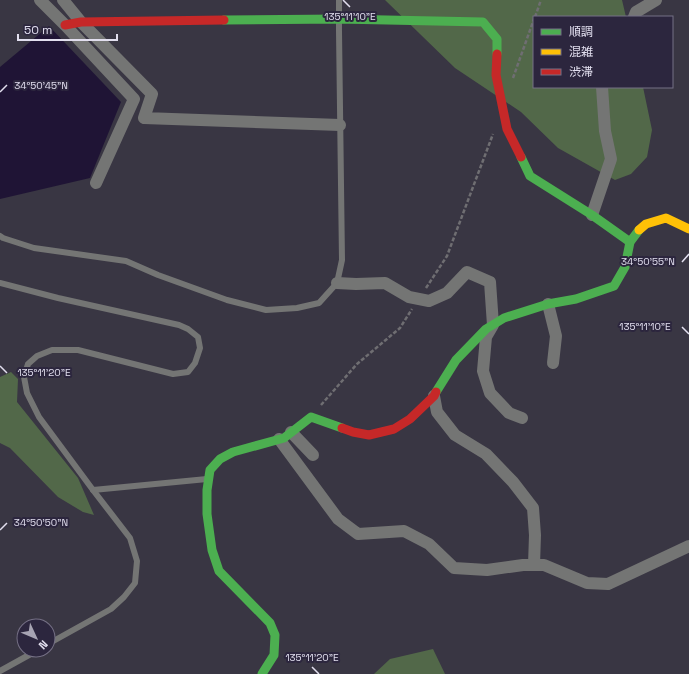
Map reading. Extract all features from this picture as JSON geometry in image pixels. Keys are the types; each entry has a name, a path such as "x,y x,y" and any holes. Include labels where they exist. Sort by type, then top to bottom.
{"street":[{"path":"40,0 134,99 96,183"},
{"path":"63,0 81,22 152,94 144,118 340,125"},
{"path":"634,16 636,12 656,0"},
{"path":"65,25 81,22 339,19 483,22 497,39 496,75 506,129 530,176 592,215 630,242"},
{"path":"592,215 611,159 604,131 602,88"},
{"path":"262,674 274,654 275,635 270,624 219,571 212,550 207,514 207,490 210,470 220,459 233,452 284,438 311,417 353,432 368,435 394,429 410,419 434,396 456,360 486,329 504,318 548,304 576,299 614,286 625,267 630,242 638,231 646,224 666,218 689,230"},
{"path":"337,283 385,283 409,298 429,301 447,293 467,272 490,282 493,325 486,337 484,371 490,393 509,413 522,418"},
{"path":"548,304 556,336 553,363"},
{"path":"434,396 437,412 455,435 486,454 513,482 533,508 535,535 534,565"},
{"path":"291,432 313,455"},
{"path":"279,439 338,519 358,534 404,531 429,544 454,568 487,570 523,564 544,565 587,583 608,584 689,546"}],"lane":[{"path":"0,236 34,248 126,261 158,275 227,300 266,310 297,308 318,303 337,283 342,260 339,0"},
{"path":"0,283 58,298 179,325 188,329 198,338 200,348 195,363 188,372 173,374 78,350 52,350 37,356 28,364 24,377 27,393 39,417 130,538 137,561 135,583 124,597 111,609 56,640"},
{"path":"93,490 208,479"},
{"path":"0,671 24,658"}],"path":[{"path":"535,16 541,0"},
{"path":"510,85 533,21"},
{"path":"425,289 446,256 495,127"},
{"path":"311,417 357,364 400,328 413,308"}],"green space":[{"path":"385,0 622,0 626,16 533,16 533,88 643,88 652,130 647,157 631,174 615,180 558,148 521,112 455,68"},
{"path":"11,372 18,379 17,402 78,478 94,515 83,512 58,497 10,448 0,443 0,377"},
{"path":"433,649 445,674 374,674 390,659"}],"shaded area":[{"path":"49,26 121,102 90,178 0,199 0,67"}],"traffic: fast":[{"path":"224,20 339,19 483,22 497,39 497,54"},
{"path":"521,157 530,176 592,215 630,242"},
{"path":"436,392 456,360 486,329 504,318 548,304 576,299 614,286 625,267 630,242 639,230"},
{"path":"262,674 274,655 275,635 270,623 219,571 212,550 207,514 207,490 210,470 220,459 233,452 284,438 311,417 342,428"}],"traffic: slow":[{"path":"639,230 646,224 666,218 689,229"}],"traffic: jam":[{"path":"65,25 81,22 224,20"},
{"path":"497,54 496,75 507,129 521,157"},
{"path":"342,428 369,435 394,429 410,419 434,396 436,392"}]}
